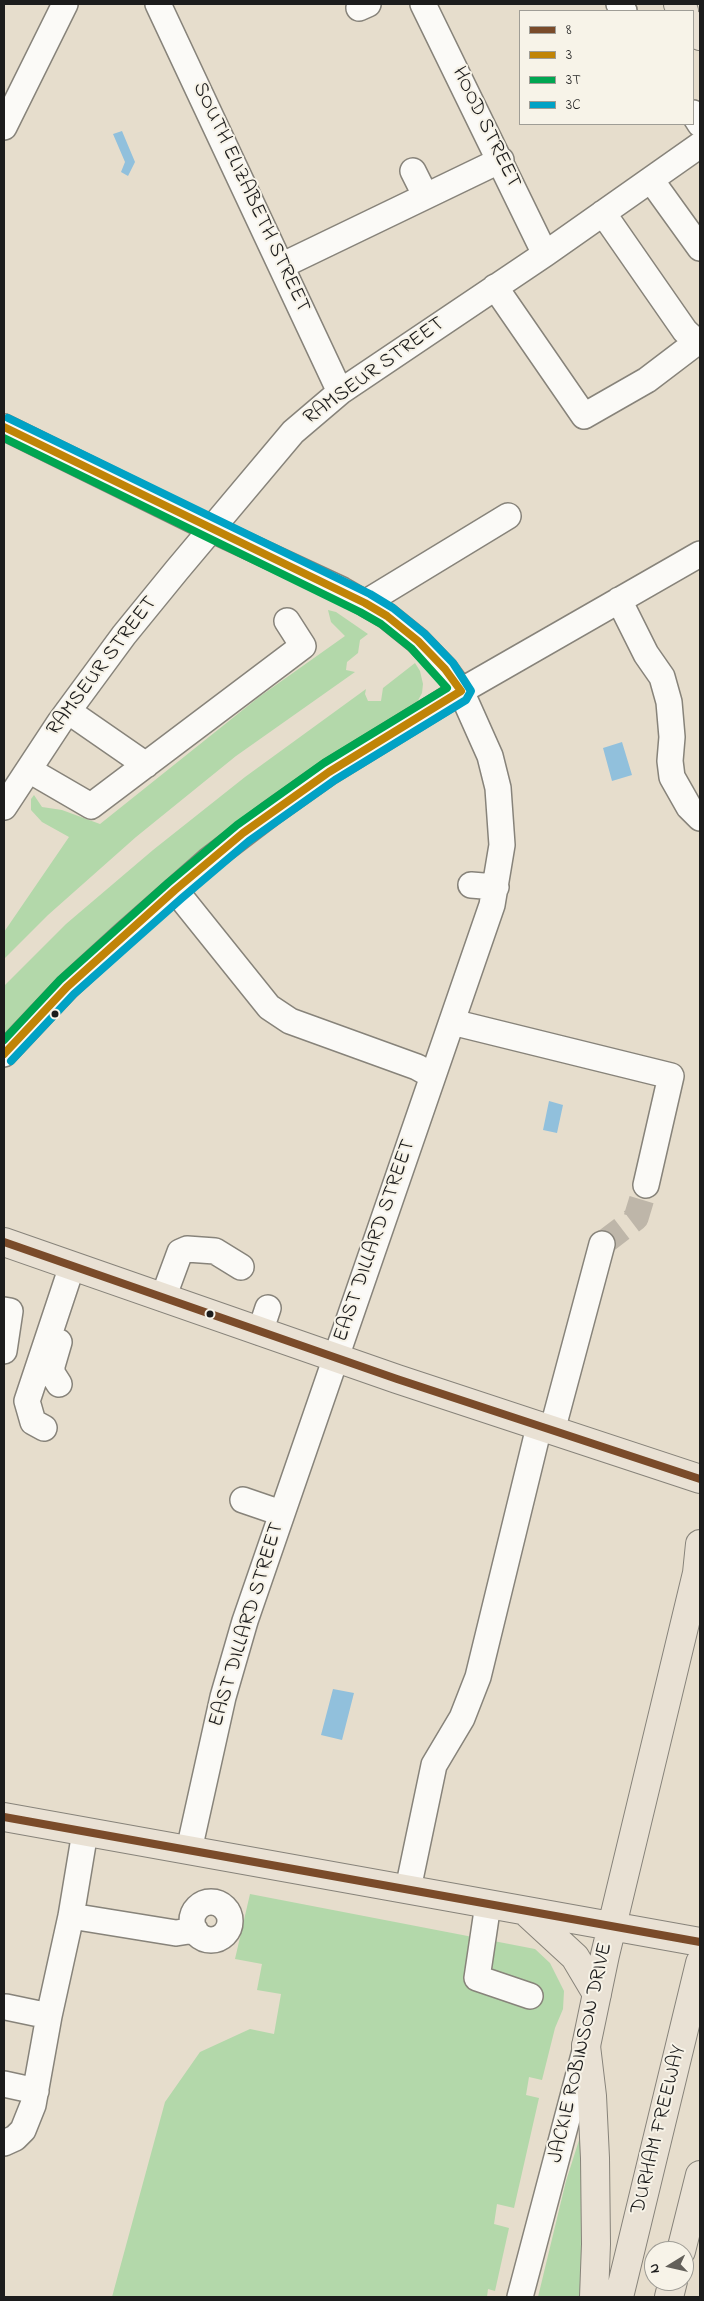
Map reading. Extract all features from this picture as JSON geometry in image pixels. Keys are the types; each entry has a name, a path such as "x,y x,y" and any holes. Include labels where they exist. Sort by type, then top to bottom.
{"main road":[{"path":"4,1242 163,1298 264,1320 336,1358 700,1479"},
{"name":"JACKIE ROBINSON DRIVE","path":"586,2046 612,1926 698,1571 700,1544"},
{"path":"4,1817 700,1942"},
{"path":"525,1911 575,1957 597,1994"},
{"name":"DURHAM FREEWAY","path":"619,2297 700,1963"},
{"path":"586,2046 592,2096 594,2158 596,2244 594,2297"},
{"path":"684,2241 700,2175"}],"street":[{"path":"4,127 66,4"},
{"name":"SOUTH ELIZABETH STREET","path":"158,4 340,392"},
{"name":"HOOD STREET","path":"423,4 501,160 545,254"},
{"name":"RAMSEUR STREET","path":"5,803 68,711 124,635 294,432 340,392 545,254 700,145"},
{"path":"282,266 425,195 501,160"},
{"path":"413,171 425,195"},
{"path":"651,180 700,248"},
{"path":"496,287 584,416 647,380 699,342 685,331 603,213"},
{"name":"EAST DILLARD STREET","path":"4,427 211,529 342,590 387,616 418,641 461,691 490,756 498,788 502,845 496,887 433,1076 361,1256 336,1358 281,1513 245,1622 223,1697 189,1850"},
{"path":"365,603 508,516"},
{"path":"4,1054 67,987 175,890 243,833 330,772 461,691 700,554"},
{"path":"619,600 646,654 662,677 669,702 672,737 670,760 672,777 689,808 700,818"},
{"path":"29,770 91,806 303,646 286,621"},
{"path":"68,711 146,765"},
{"path":"470,885 496,887"},
{"path":"175,890 269,1006 290,1022 417,1067 433,1076"},
{"path":"452,1022 671,1076 646,1185"},
{"path":"408,1889 434,1765 462,1718 478,1677 545,1429 602,1244"},
{"path":"163,1298 180,1252 187,1249 215,1250 241,1266"},
{"path":"44,1428 33,1422 27,1402 59,1323 78,1268"},
{"path":"4,1310 10,1311 4,1351"},
{"path":"59,1323 52,1366 52,1373 59,1384"},
{"path":"243,1500 281,1513"},
{"path":"4,2143 15,2138 23,2130 36,2091 49,2016 71,1916 85,1832"},
{"path":"488,1904 477,1978 530,1996"},
{"path":"71,1916 176,1933 194,1930"},
{"path":"6,2007 49,2016"},
{"name":"JACKIE ROBINSON DRIVE","path":"520,2297 586,2046"},
{"path":"4,2084 36,2091"}],"green space":[{"path":"328,610 336,612 368,634 360,640 358,653 347,662 346,670 355,672 236,756 136,837 48,915 4,959 4,932 69,837 42,822 31,810 31,799 34,795 42,807 62,810 100,824 259,697 345,636 331,622"},
{"path":"415,663 420,671 423,684 422,693 415,706 4,1040 4,986 66,924 153,850 245,777 366,689 365,694 368,701 381,701 383,688"},
{"path":"250,1894 535,1949 550,1963 564,1991 563,2009 555,2028 542,2080 529,2077 526,2095 539,2098 514,2208 497,2204 494,2224 509,2228 495,2291 488,2289 487,2297 112,2297 165,2102 200,2052 250,2029 274,2034 281,1994 257,1990 262,1964 235,1959"},
{"path":"580,2137 585,2138 586,2297 538,2297 566,2181"}],"water":[{"path":"122,131 135,162 128,176 121,172 125,162 113,134"},
{"path":"622,742 632,775 612,781 603,748"},
{"path":"549,1101 563,1105 557,1133 543,1130"},
{"path":"333,1689 354,1693 342,1740 321,1735"}],"tunnel":[{"path":"602,1244 636,1218 646,1185"}],"transit line":[{"name":"3C","path":"8,418 370,594 393,608 425,634 453,663 471,691 466,700 335,780 249,841 74,994 11,1061"},
{"name":"3","path":"4,427 365,603 387,616 418,641 445,669 461,691 329,772 243,833 175,890 67,987 4,1054"},
{"name":"3T","path":"4,438 360,612 381,624 411,648 447,688 324,763 237,825 168,883 60,980 4,1040"},
{"name":"8","path":"4,1242 397,1379 700,1479"},
{"name":"8","path":"4,1817 700,1942"}]}
